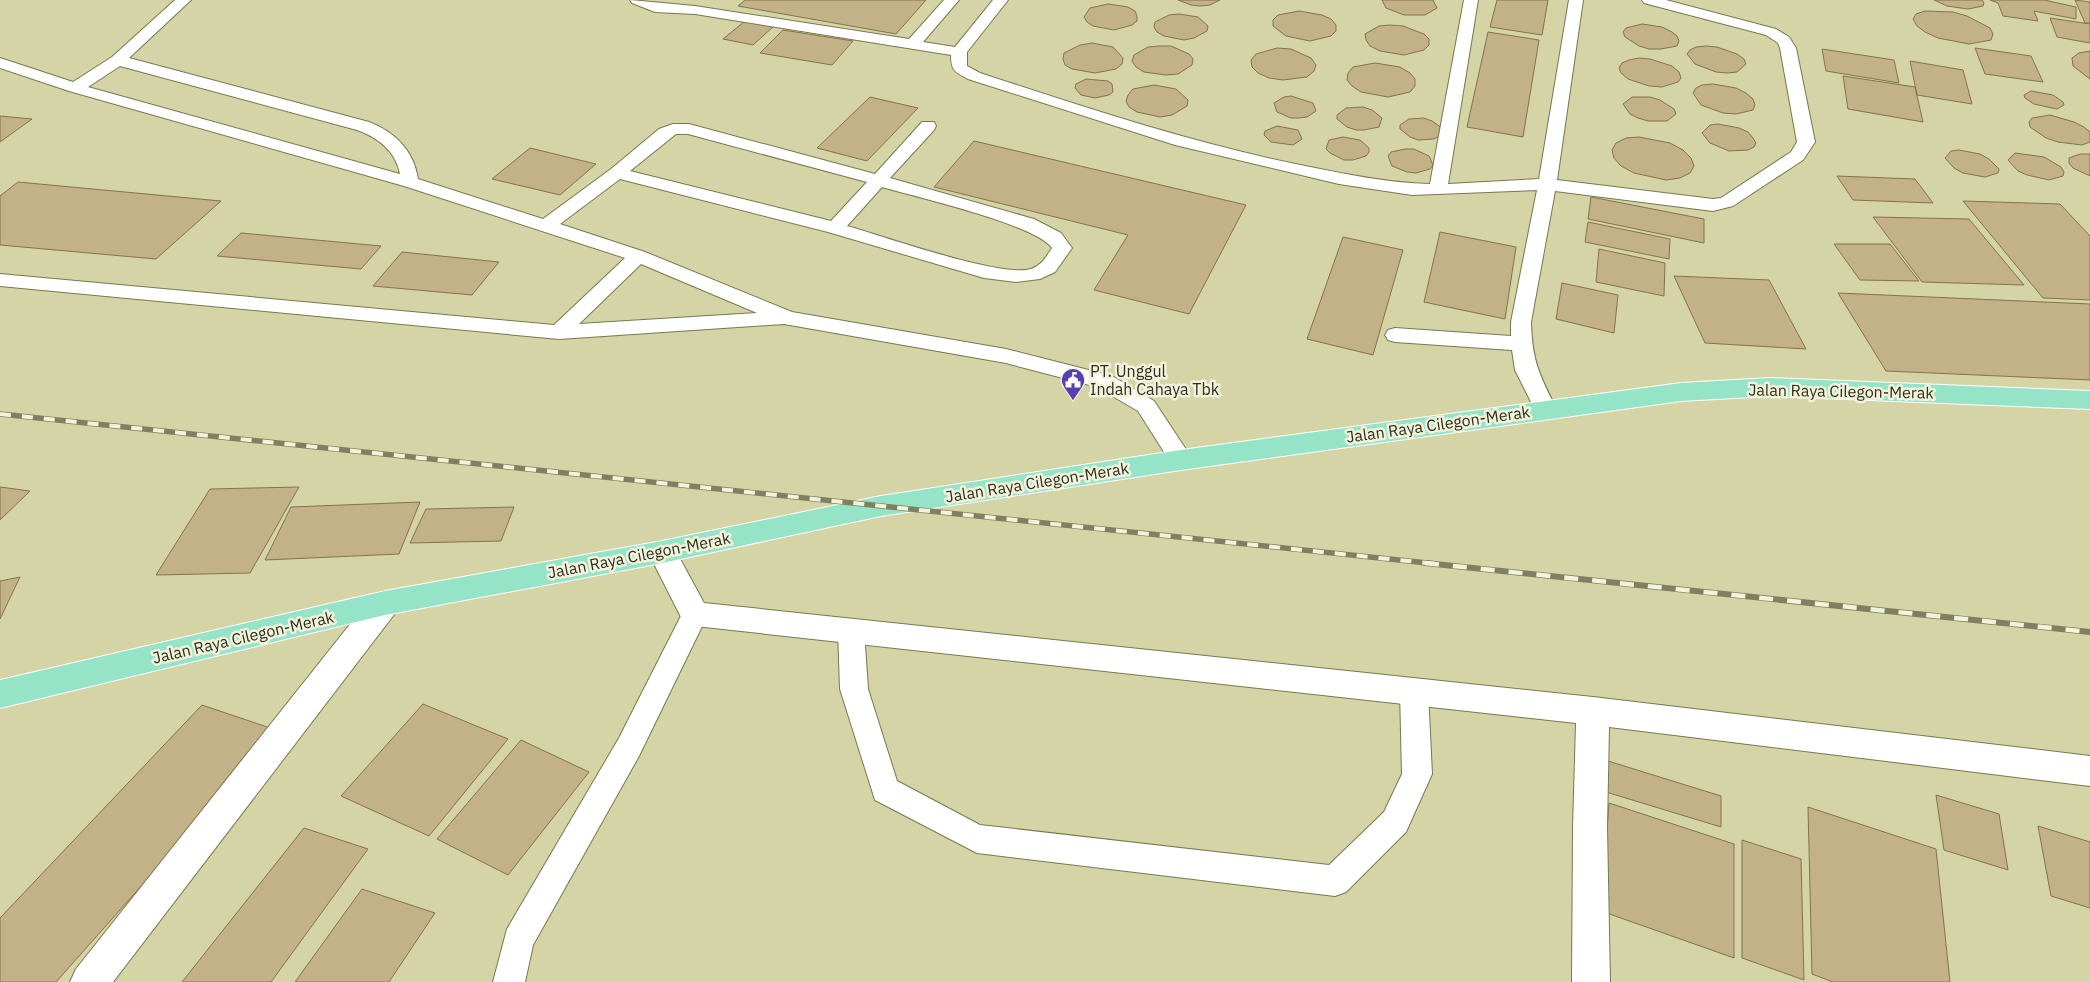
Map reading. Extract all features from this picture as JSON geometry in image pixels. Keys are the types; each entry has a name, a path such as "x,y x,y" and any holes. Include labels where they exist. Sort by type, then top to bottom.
{"highway":[{"name":"Jalan Raya Cilegon-Merak","path":"0,694 385,604 662,552 881,506 1180,460 1681,392 1770,387 2090,400"}],"street":[{"path":"662,552 695,614 1594,711 2090,771"},
{"path":"89,982 385,604"},
{"path":"1591,982 1590,827 1594,711"}],"lane":[{"path":"75,88 118,60 184,0"},
{"path":"637,0 655,8 695,10 959,52"},
{"path":"912,45 952,0"},
{"path":"1001,0 959,52 959,68 974,76 1102,119 1193,146 1278,167 1396,188 1547,185 1713,206 1727,202 1797,156 1806,142 1784,40 1771,32 1757,27 1649,0"},
{"path":"1438,188 1471,0"},
{"path":"1546,410 1526,370 1521,344 1521,322 1538,222 1547,185 1576,0"},
{"path":"118,60 201,84 363,126 382,133 407,163 410,182"},
{"path":"0,64 75,88 410,182 638,256 788,318 1006,356 1104,381 1146,406 1180,460"},
{"path":"836,228 928,126"},
{"path":"546,226 617,173 665,133 673,129 689,129 878,180 1027,223 1054,238 1062,248 1048,268 1033,274 1016,276 984,272 836,228 617,173"},
{"path":"559,332 638,256"},
{"path":"0,280 559,332 788,318"},
{"path":"1395,335 1521,344"},
{"path":"509,982 518,940 629,747 695,614"},
{"path":"851,630 854,689 885,790 978,839 1335,880 1395,822 1417,774 1414,691"}],"building":[{"path":"745,0 926,0 896,34 738,6"},
{"path":"1178,0 1220,0 1210,5 1200,6"},
{"path":"1382,0 1433,0 1437,8 1425,15 1404,15 1386,8"},
{"path":"1497,0 1548,0 1542,35 1490,27"},
{"path":"1934,0 1982,0 1984,3 1983,6 1968,9 1947,6"},
{"path":"1990,0 2044,0 2076,7 2076,19 2034,11 2038,21 2003,16 1998,3"},
{"path":"2075,0 2090,2 2090,23 2085,23"},
{"path":"1108,4 1128,7 1135,11 1137,21 1132,25 1114,30 1093,26 1087,22 1084,17 1090,8"},
{"path":"1299,11 1322,15 1331,19 1336,25 1336,31 1331,36 1310,41 1286,36 1273,26 1273,20 1278,15"},
{"path":"1925,11 1953,12 1967,16 1990,28 1993,34 1991,40 1969,44 1938,38 1917,26 1913,19 1916,14"},
{"path":"1179,14 1198,17 1208,26 1207,31 1194,38 1184,40 1164,36 1157,32 1154,27 1155,22 1169,15"},
{"path":"2050,18 2090,24 2090,43 2057,37"},
{"path":"745,21 774,26 753,45 723,39"},
{"path":"1642,24 1662,27 1672,32 1679,41 1677,46 1649,49 1639,46 1625,37 1623,32 1626,28"},
{"path":"1379,26 1403,26 1424,34 1429,39 1429,45 1424,50 1404,55 1380,51 1370,46 1365,34"},
{"path":"783,30 853,41 832,65 760,53"},
{"path":"1488,32 1539,40 1523,137 1467,127"},
{"path":"1092,43 1113,47 1123,58 1122,64 1116,69 1095,73 1072,69 1065,65 1064,53 1080,45"},
{"path":"1171,46 1189,54 1193,59 1192,65 1178,74 1166,75 1144,72 1136,67 1132,61 1134,55 1148,47"},
{"path":"1696,47 1717,47 1737,54 1744,59 1746,64 1737,72 1727,73 1716,72 1695,64 1687,54"},
{"path":"1277,48 1291,49 1311,58 1316,65 1314,71 1307,77 1283,80 1269,78 1258,73 1252,67 1251,60 1256,54"},
{"path":"1975,48 2031,56 2043,82 1985,74"},
{"path":"1822,49 1894,60 1899,83 1826,71"},
{"path":"2090,51 2090,79 2073,66 2072,58 2079,53"},
{"path":"1639,58 1650,59 1672,66 1679,72 1681,78 1678,82 1662,87 1649,86 1628,79 1621,73 1619,68 1622,63"},
{"path":"1910,61 1963,70 1972,104 1917,95"},
{"path":"1375,63 1400,67 1410,73 1415,79 1415,86 1410,92 1388,97 1361,92 1347,80 1348,73 1353,67"},
{"path":"1843,76 1915,87 1923,122 1848,109"},
{"path":"1086,79 1108,81 1112,84 1113,92 1109,95 1095,98 1081,95 1075,88 1076,84"},
{"path":"1713,84 1736,88 1746,93 1753,99 1755,105 1753,110 1736,114 1723,113 1701,105 1693,93 1696,88 1702,85"},
{"path":"1154,85 1176,89 1188,100 1187,106 1172,115 1160,117 1137,112 1129,107 1126,101 1133,89"},
{"path":"2031,91 2053,95 2063,102 2064,105 2057,109 2034,104 2025,98 2024,95"},
{"path":"1291,96 1313,103 1316,111 1307,117 1299,118 1291,118 1277,112 1274,103 1284,97"},
{"path":"870,97 918,108 867,161 817,148"},
{"path":"1632,97 1650,97 1660,100 1674,109 1676,114 1667,121 1648,121 1638,118 1630,114 1623,104"},
{"path":"1363,107 1372,110 1382,118 1379,127 1356,130 1347,127 1337,119 1337,115 1346,108"},
{"path":"2050,115 2084,127 2090,132 2090,142 2082,145 2058,142 2046,138 2030,127 2029,122 2032,118"},
{"path":"0,116 32,119 0,142"},
{"path":"1424,118 1442,128 1439,136 1434,139 1418,140 1410,137 1400,129 1400,125 1409,119"},
{"path":"1718,124 1739,128 1748,132 1756,143 1754,147 1748,150 1729,151 1710,143 1702,133 1710,125"},
{"path":"1277,126 1298,130 1302,139 1293,145 1271,142 1264,135 1265,131"},
{"path":"1343,137 1360,140 1369,148 1369,152 1366,156 1353,160 1344,160 1326,149 1329,140"},
{"path":"1639,137 1670,143 1683,150 1691,158 1694,166 1690,173 1680,178 1666,180 1634,173 1621,166 1614,158 1612,150 1616,143 1626,138"},
{"path":"974,141 1246,205 1189,314 1094,290 1128,235 934,187"},
{"path":"530,148 596,164 560,195 492,179"},
{"path":"1414,149 1429,156 1433,165 1430,169 1416,173 1407,172 1392,166 1388,156 1391,152"},
{"path":"1959,150 1980,154 1989,159 1999,169 1998,173 1985,177 1963,173 1954,168 1945,158 1951,151"},
{"path":"2015,153 2044,157 2061,167 2064,172 2063,176 2049,180 2018,171 2008,160"},
{"path":"2080,154 2090,154 2090,176 2073,168 2069,163 2069,158"},
{"path":"1837,176 1915,179 1933,203 1853,200"},
{"path":"18,182 221,201 156,259 0,245 0,196"},
{"path":"1591,197 1704,219 1704,243 1588,219"},
{"path":"1963,201 2060,204 2090,236 2090,300 2043,298"},
{"path":"1873,217 1969,219 2024,285 1922,282"},
{"path":"1588,222 1670,239 1669,259 1585,242"},
{"path":"1440,232 1516,247 1505,319 1424,302"},
{"path":"241,233 381,246 361,269 217,256"},
{"path":"1343,237 1403,250 1373,355 1307,339"},
{"path":"1834,244 1890,244 1919,281 1860,280"},
{"path":"1599,249 1665,263 1664,296 1596,282"},
{"path":"402,252 499,262 472,295 373,286"},
{"path":"1674,276 1769,280 1806,349 1705,343"},
{"path":"1562,283 1618,295 1614,333 1556,319"},
{"path":"1838,293 2090,304 2090,380 1886,371"},
{"path":"0,487 30,491 0,520"},
{"path":"299,487 250,573 156,575 210,489"},
{"path":"420,502 399,554 265,560 291,507"},
{"path":"514,507 501,541 410,543 426,509"},
{"path":"20,577 0,619 0,581"},
{"path":"423,704 508,739 429,836 341,796"},
{"path":"202,705 279,731 56,982 0,982 0,918"},
{"path":"521,740 589,772 508,875 437,839"},
{"path":"1608,761 1721,796 1721,827 1606,792"},
{"path":"1936,795 1999,814 2008,870 1944,850"},
{"path":"1609,803 1734,844 1734,958 1601,911"},
{"path":"1808,807 1936,849 1950,982 1833,982 1812,974"},
{"path":"2038,826 2090,842 2090,908 2051,896"},
{"path":"304,828 368,849 271,982 182,982"},
{"path":"1742,840 1801,859 1804,980 1742,958"},
{"path":"362,889 435,913 389,982 295,982"}],"railway":[{"path":"0,414 1437,564"},
{"path":"1425,563 2090,632"}],"place":[{"name":"PT. Unggul Indah Cahaya Tbk","path":"1073,401"}]}
